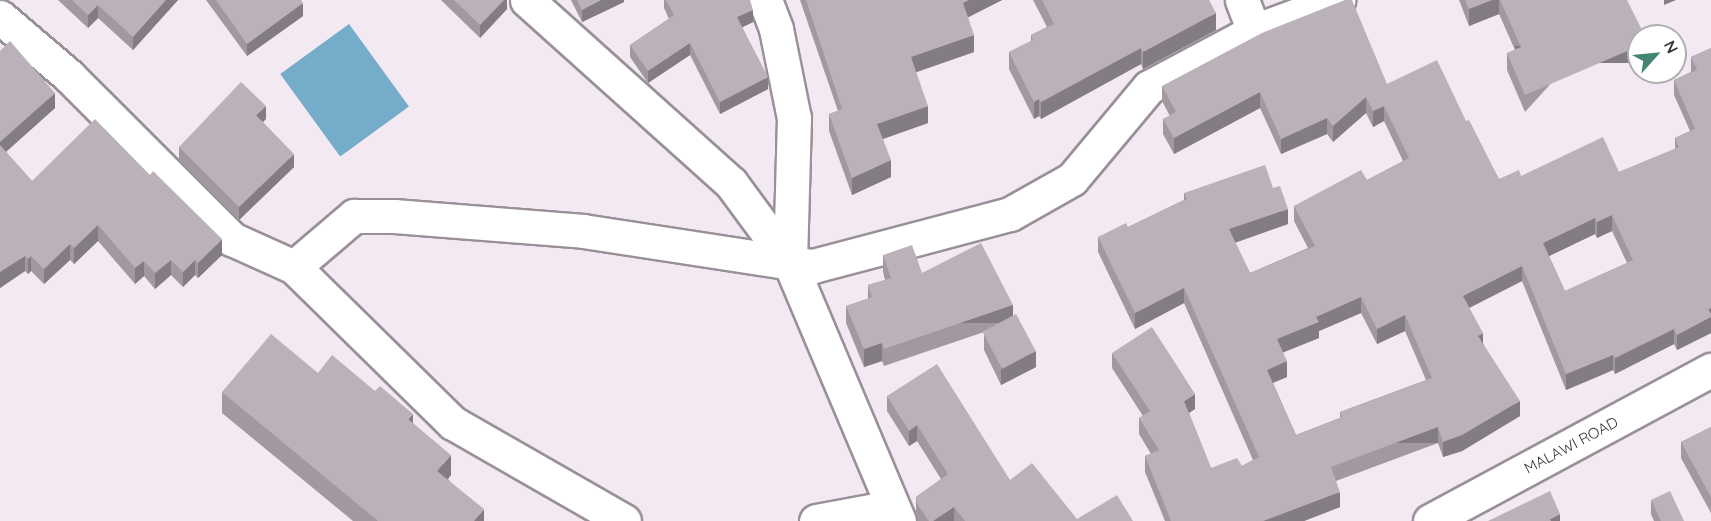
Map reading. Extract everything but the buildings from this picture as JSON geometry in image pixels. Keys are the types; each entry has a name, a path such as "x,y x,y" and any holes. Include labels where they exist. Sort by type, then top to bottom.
{"street":[{"path":"527,0 731,183 790,263 896,514 816,521"},
{"path":"765,0 776,28 794,118 790,263"},
{"path":"1242,0 1254,31"},
{"path":"294,267 354,216 394,216 583,231 813,266 1010,214 1072,179 1149,87 1254,31 1338,0"},
{"path":"0,17 69,76 232,239 294,267 453,423 624,521"},
{"name":"MALAWI ROAD","path":"1430,521 1711,369"}],"water":[{"path":"349,24 409,107 340,156 280,74"}]}
